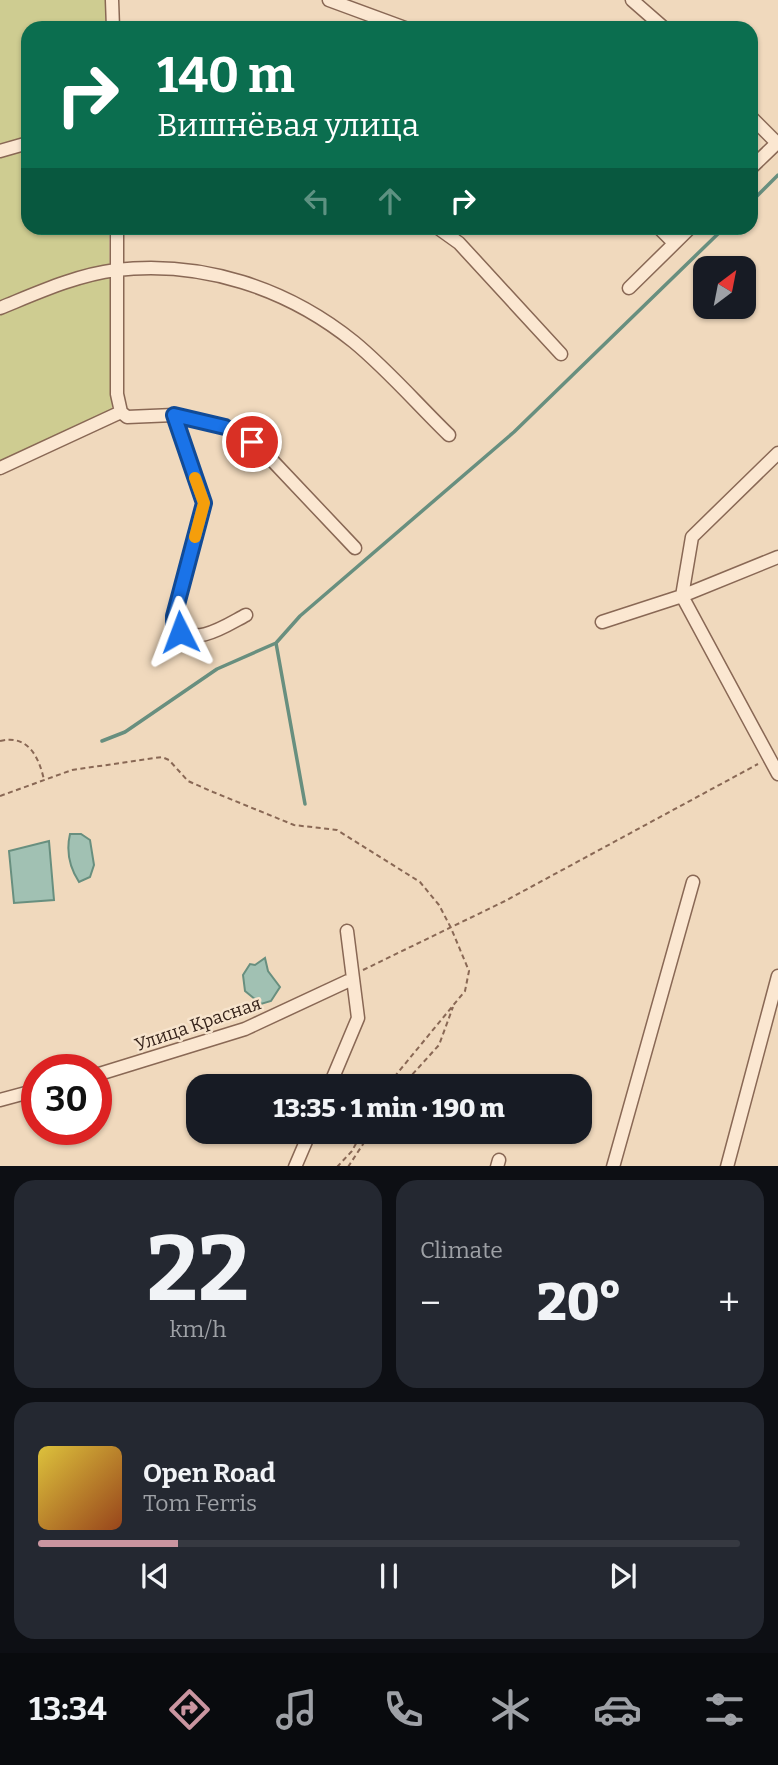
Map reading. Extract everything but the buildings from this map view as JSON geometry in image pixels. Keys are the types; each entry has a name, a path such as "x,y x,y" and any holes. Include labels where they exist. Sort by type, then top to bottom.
{"street":[{"path":"112,0 113,21"},
{"path":"329,0 386,21"},
{"path":"632,0 656,21"},
{"path":"758,124 777,143 758,161"},
{"path":"0,151 21,145"},
{"path":"117,235 117,394 121,412 127,416 174,415 225,427 252,442 355,548"},
{"path":"448,235 459,243 561,354"},
{"path":"666,235 674,243"},
{"path":"629,288 683,235"},
{"path":"0,308 50,288 116,270 173,269 206,272 249,283 289,299 355,343 449,435"},
{"path":"0,468 121,412"},
{"path":"174,415 204,503 174,616 174,626 187,635 200,636 246,615"},
{"path":"778,453 692,537 682,596 773,756 778,774"},
{"path":"603,622 682,596 778,557"},
{"path":"614,1166 693,882"},
{"path":"334,1074 358,1018 350,980 347,931"},
{"path":"727,1166 778,976"},
{"name":"Улица Красная","path":"112,1070 246,1029 350,980"},
{"path":"0,1100 21,1094"},
{"path":"295,1166 305,1144"}],"path":[{"path":"0,741 14,740 29,746 36,754 44,780"},
{"path":"350,980 369,966 452,928 773,756"},
{"path":"0,796 72,770 156,757 169,760 188,781 294,825 337,830 420,882 439,905 452,928 469,971 465,991 397,1074"},
{"path":"413,1074 439,1045 453,1005"},
{"path":"338,1166 356,1144"},
{"path":"349,1166 364,1144"}],"shaded area":[{"path":"0,0 105,0 106,21 21,21 21,235 109,235 112,413 0,462"},
{"path":"70,834 81,834 90,840 94,865 90,877 79,882 70,859"},
{"path":"49,841 54,900 14,903 9,851"},
{"path":"265,958 268,971 280,987 271,1001 261,1004 245,991 243,975 250,964 255,965"}],"waterway":[{"path":"758,195 778,175"},
{"path":"305,804 276,643 300,616 514,432 717,235"},
{"path":"102,741 125,732 217,669 276,643"}],"slow traffic":[{"path":"195,478 204,503 195,537"}],"route":[{"path":"180,632 174,626 174,616 204,503 174,415 225,427 252,442"}]}
